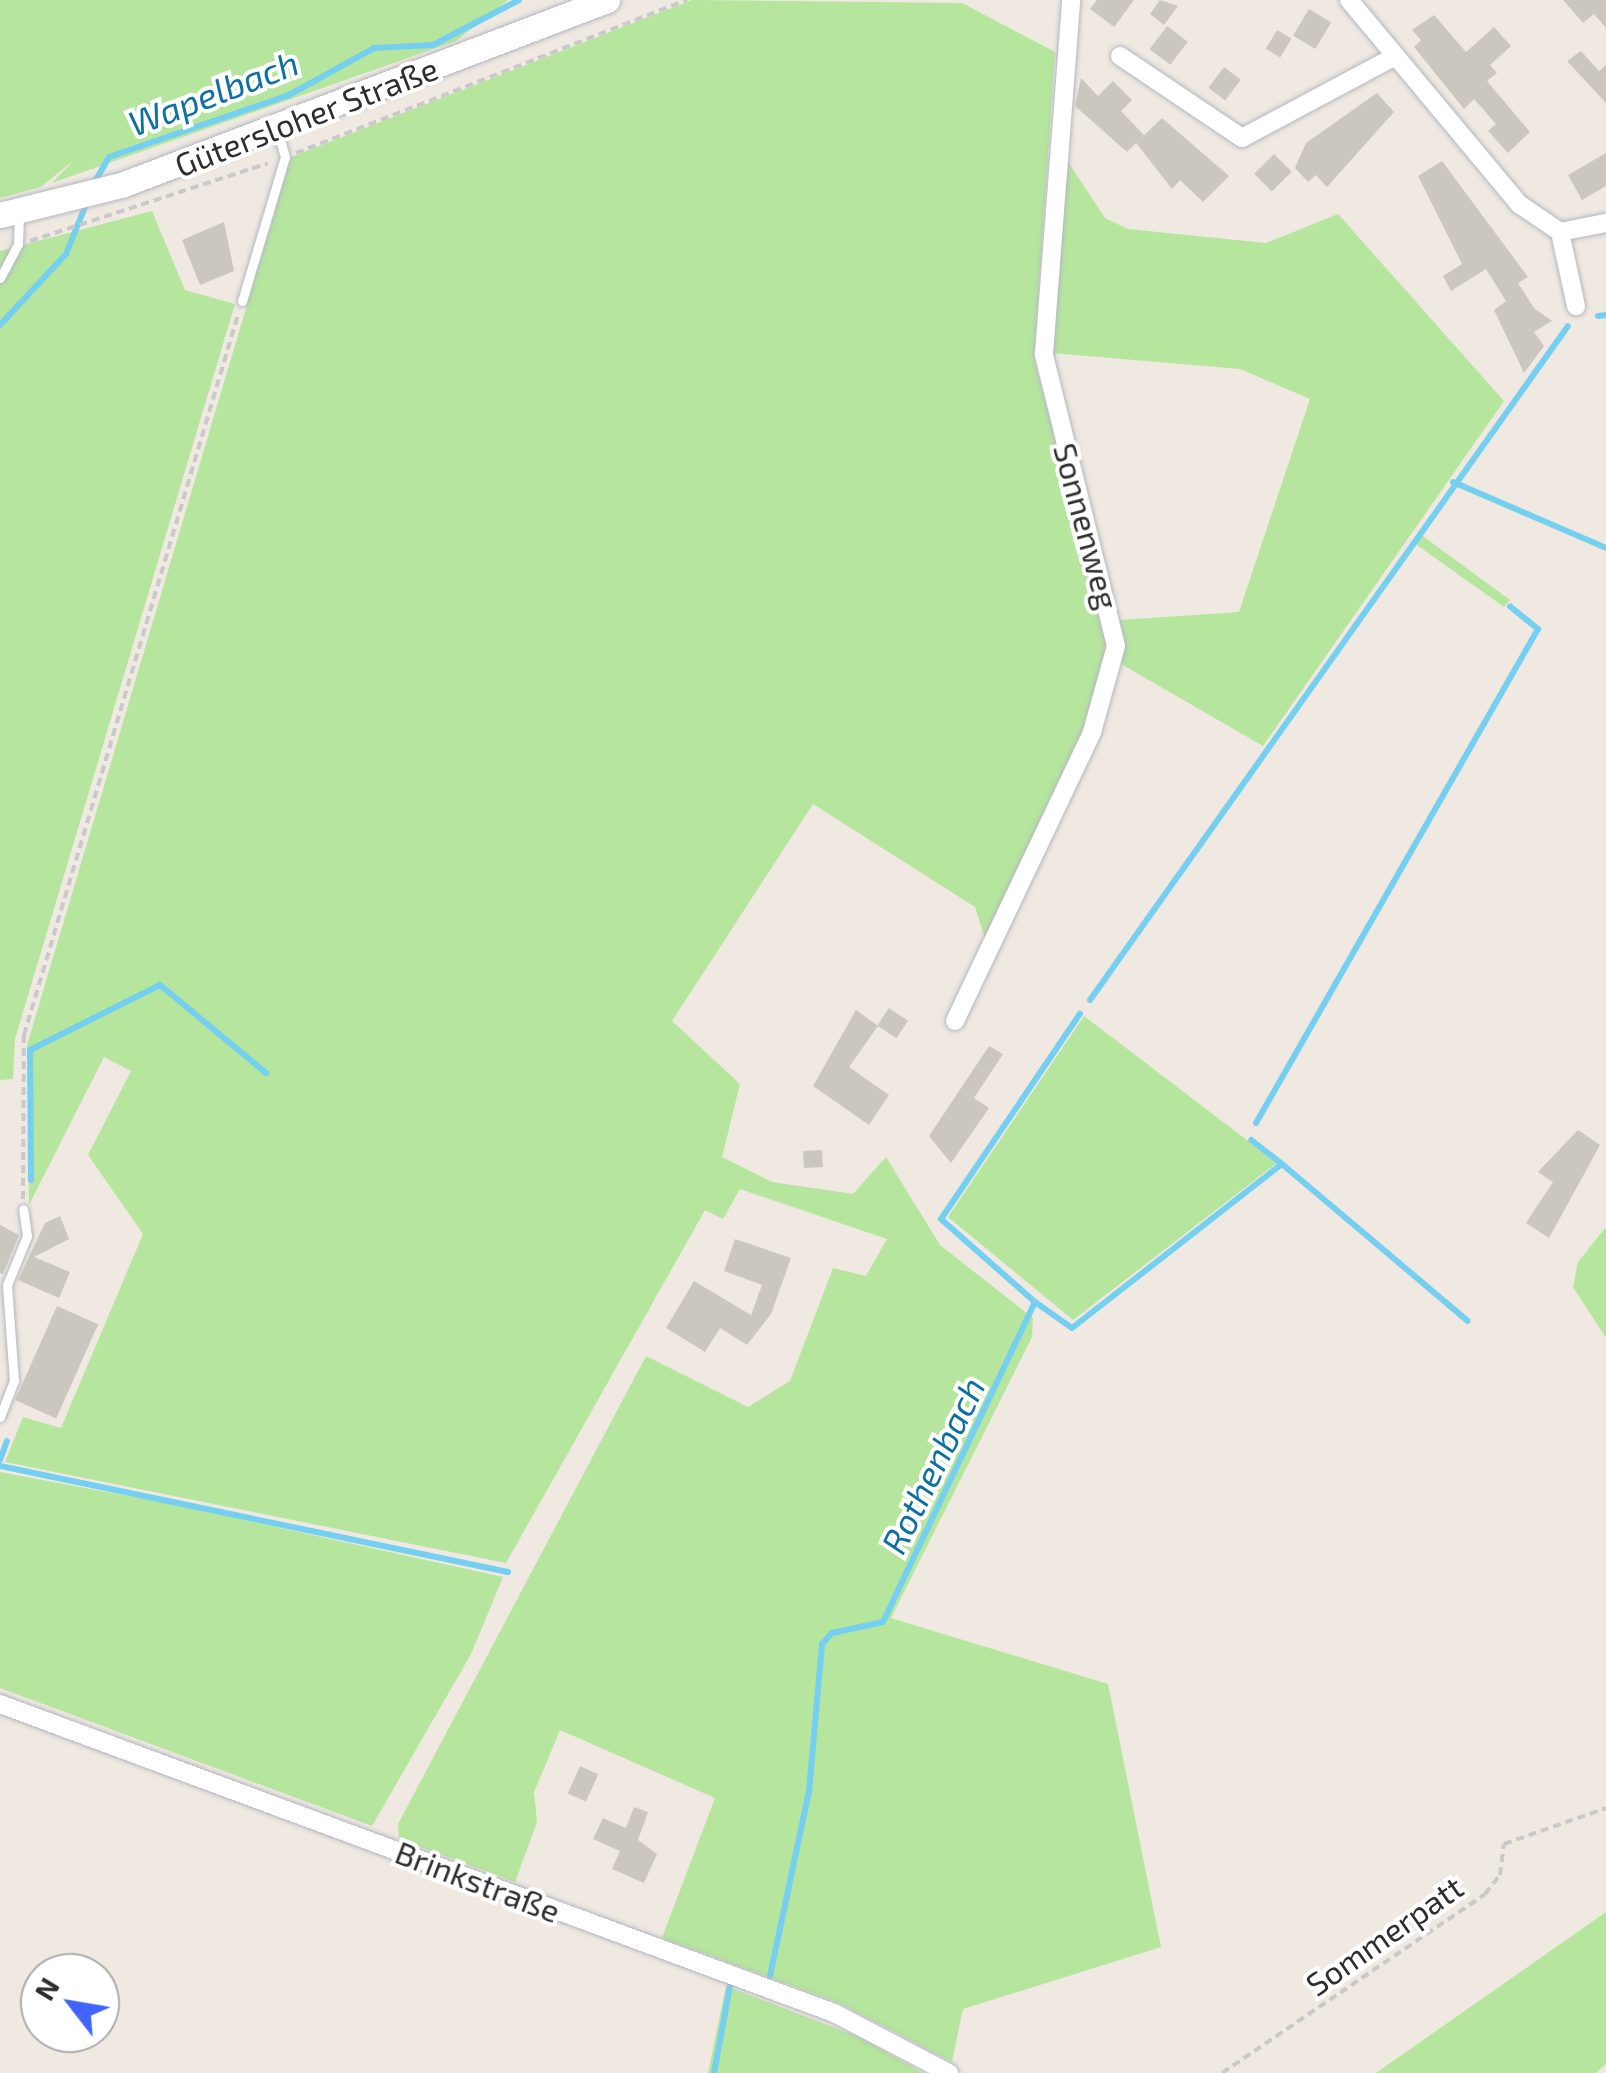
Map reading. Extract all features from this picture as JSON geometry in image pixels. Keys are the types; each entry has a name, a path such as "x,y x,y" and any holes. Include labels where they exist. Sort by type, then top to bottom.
{"main road":[{"name":"Gütersloher Straße","path":"9,214 45,209 124,184 277,129 607,0"}],"street":[{"name":"Sonnenweg","path":"956,1021 1092,732 1116,646 1044,354 1070,0"},
{"path":"1349,0 1390,59 1519,204 1560,232 1576,306"},
{"path":"1120,56 1242,138 1390,59"},
{"path":"1560,232 1606,222"},
{"name":"Brinkstraße","path":"0,1704 834,2013 949,2073"}],"lane":[{"path":"242,301 285,157 277,129"},
{"path":"0,278 18,244 9,214"},
{"path":"0,1418 14,1381 8,1285 27,1236 23,1209"}],"path":[{"path":"50,238 285,157 687,0"},
{"path":"23,1209 24,1035 242,301"},
{"name":"Sommerpatt","path":"1222,2073 1485,1894 1500,1875 1504,1844 1605,1809"}],"green space":[{"path":"0,0 508,0 456,41 52,183 74,160 41,187 0,198"},
{"path":"692,0 962,3 1055,52 1034,359 1110,645 1101,691 987,944 975,907 813,804 672,1021 740,1084 722,1157 772,1182 853,1194 886,1157 940,1245 1033,1318 1032,1337 891,1618 1108,1684 1161,1947 963,2009 952,2062 839,2003 662,1938 715,1798 560,1730 534,1792 537,1822 515,1882 399,1839 398,1824 646,1356 748,1407 790,1381 833,1268 866,1276 887,1239 740,1189 723,1219 705,1210 506,1563 5,1462 23,1417 61,1428 143,1234 88,1155 131,1071 104,1057 29,1205 27,1045 291,157"},
{"path":"1061,151 1105,218 1128,229 1266,243 1338,214 1504,401 1263,746 1121,664 1120,620 1239,612 1310,399 1240,369 1052,353"},
{"path":"152,211 185,290 235,304 15,1039 13,1079 0,1080 0,251"},
{"path":"1420,534 1510,600 1504,607 1414,543"},
{"path":"1084,1016 1277,1163 1073,1320 948,1217"},
{"path":"1606,1227 1606,1338 1573,1287 1578,1262"},
{"path":"0,1472 176,1505 503,1577 471,1654 372,1826 0,1688"},
{"path":"1606,1912 1606,2064 1596,2073 1376,2073"},
{"path":"726,1986 861,2038 923,2073 708,2073"}],"building":[{"path":"1097,0 1134,0 1114,27 1090,9"},
{"path":"1160,0 1178,6 1164,25 1150,14"},
{"path":"1563,0 1606,0 1606,28 1594,14 1583,23"},
{"path":"1309,9 1331,22 1315,49 1293,36"},
{"path":"1434,15 1466,52 1494,27 1511,46 1490,65 1497,73 1487,81 1530,132 1508,153 1488,131 1496,124 1474,99 1464,109 1414,47 1421,40 1412,30"},
{"path":"1167,26 1188,42 1170,65 1150,49"},
{"path":"1277,30 1292,39 1280,58 1266,49"},
{"path":"1581,51 1599,71 1606,65 1606,103 1567,61"},
{"path":"1224,67 1241,80 1225,100 1208,88"},
{"path":"1081,78 1098,96 1113,81 1132,100 1121,111 1144,135 1127,152 1075,106"},
{"path":"1377,93 1394,112 1327,187 1316,175 1308,182 1295,168 1306,143"},
{"path":"1162,118 1229,176 1203,202 1180,180 1172,189 1136,143"},
{"path":"1606,153 1606,186 1582,200 1568,175"},
{"path":"1274,154 1292,172 1272,191 1254,174"},
{"path":"1442,161 1528,277 1518,283 1534,308 1552,321 1534,332 1544,346 1524,373 1494,310 1506,301 1486,269 1451,291 1443,276 1462,264 1418,176"},
{"path":"224,222 234,271 200,285 182,240"},
{"path":"889,1008 908,1021 896,1038 877,1025"},
{"path":"856,1010 878,1026 849,1067 889,1095 869,1125 813,1086"},
{"path":"989,1046 1003,1054 974,1098 989,1108 951,1163 929,1136"},
{"path":"1578,1130 1600,1145 1549,1238 1526,1223 1553,1182 1538,1172"},
{"path":"822,1150 823,1167 804,1168 803,1151"},
{"path":"60,1216 69,1239 34,1257 70,1272 59,1298 18,1280 45,1223"},
{"path":"0,1225 19,1235 3,1274 0,1273"},
{"path":"735,1239 791,1258 771,1314 747,1345 720,1328 705,1352 666,1328 694,1281 751,1315 762,1285 724,1271"},
{"path":"57,1306 98,1324 56,1418 15,1400"},
{"path":"580,1766 598,1774 586,1802 568,1793"},
{"path":"634,1807 648,1812 638,1840 657,1854 644,1883 612,1869 620,1851 593,1839 603,1818 626,1828"}],"waterway":[{"name":"Wapelbach","path":"93,185 109,157 289,95 374,48 433,45 519,0"},
{"name":"Wapelbach","path":"0,325 66,254 87,202"},
{"path":"1598,316 1606,315"},
{"path":"1090,1000 1568,326"},
{"path":"1453,482 1606,548"},
{"path":"1256,1123 1538,629 1510,606"},
{"path":"31,1180 30,1050 160,985 266,1073"},
{"name":"Rothenbach","path":"770,1976 809,1791 822,1644 832,1633 883,1622 1035,1302 941,1219 1080,1014"},
{"path":"1035,1302 1072,1328 1282,1164 1251,1140"},
{"path":"1282,1164 1468,1321"},
{"path":"0,1460 7,1441"},
{"path":"0,1466 508,1572"},
{"name":"Rothenbach","path":"714,2073 730,1986"}]}
